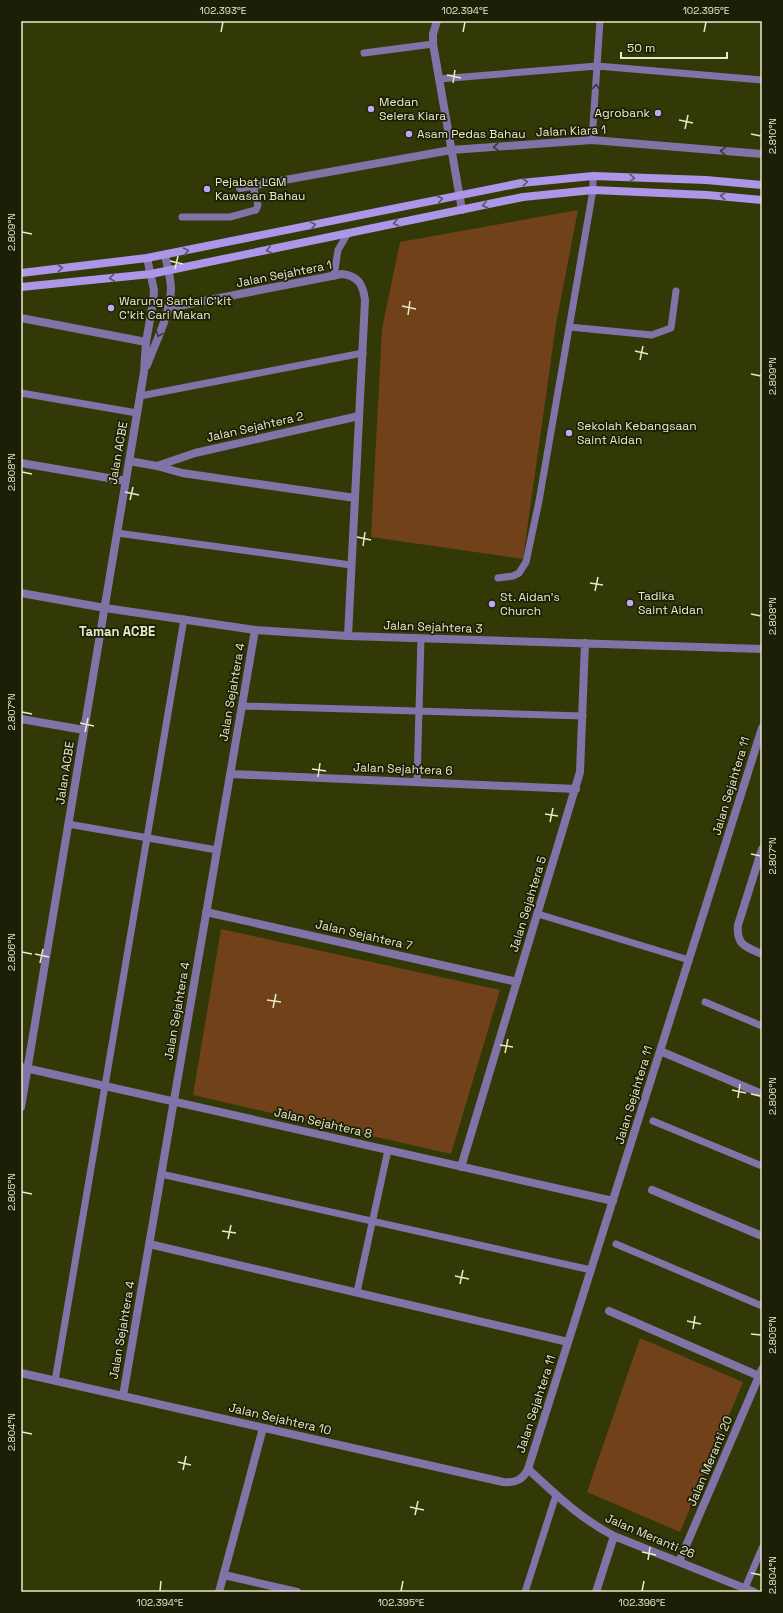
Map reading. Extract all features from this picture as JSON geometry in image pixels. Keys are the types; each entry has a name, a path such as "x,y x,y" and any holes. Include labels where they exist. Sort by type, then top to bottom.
{"main road":[{"path":"21,273 165,255 521,182 593,176 706,180 762,185"},
{"path":"21,287 150,274 523,197 593,190 706,195 762,200"}],"street":[{"path":"437,21 433,34 433,44 462,210"},
{"name":"Jalan Kiara 1","path":"240,188 451,150 592,140 762,154"},
{"name":"Jalan ACBE","path":"144,372 161,331 168,308 171,287 165,255"},
{"name":"Jalan ACBE","path":"21,1107 24,1068 68,824 144,372 146,342 154,290 148,258"},
{"name":"Jalan Sejahtera 1","path":"168,308 334,276 347,275 356,278 362,286 365,300 362,353"},
{"path":"21,318 146,342"},
{"path":"348,636 362,353"},
{"name":"Jalan Sejahtera 2","path":"157,466 196,453 359,416"},
{"name":"Jalan Sejahtera 2","path":"129,461 157,466 182,473 355,498"},
{"path":"21,463 126,481"},
{"name":"Jalan Sejahtera 3","path":"21,593 105,608 255,630 348,636 762,649"},
{"name":"Jalan Sejahtera 4","path":"123,1396 255,630"},
{"name":"Jalan Sejahtera 5","path":"461,1167 576,789 581,756 585,643"},
{"path":"21,719 84,730"},
{"name":"Jalan Sejahtera 11","path":"528,1469 762,728"},
{"name":"Jalan Sejahtera 6","path":"230,774 576,789"},
{"path":"762,849 738,925 738,939 747,948 762,954"},
{"name":"Jalan Sejahtera 7","path":"206,912 517,982"},
{"path":"660,1051 762,1094"},
{"name":"Jalan Sejahtera 8","path":"24,1068 613,1201"},
{"path":"652,1190 762,1236"},
{"path":"149,1244 568,1342"},
{"path":"609,1311 761,1372"},
{"name":"Jalan Meranti 20","path":"679,1562 761,1372"},
{"name":"Jalan Sejahtera 10","path":"21,1373 503,1482 516,1481 522,1478 528,1469"},
{"path":"219,1592 263,1428"},
{"name":"Jalan Meranti 26","path":"528,1469 580,1515 614,1536 754,1592"},
{"path":"596,1592 614,1536"},
{"path":"224,1575 297,1592"}],"lane":[{"path":"592,140 600,21"},
{"path":"364,53 433,44"},
{"path":"439,79 597,66 762,80"},
{"path":"498,578 513,576 519,573 526,562 539,501 593,190 593,176"},
{"path":"182,217 230,217 256,210 258,205 253,186"},
{"path":"334,276 338,250 348,233"},
{"path":"569,327 652,335 671,328 676,291"},
{"path":"140,396 362,353"},
{"path":"21,393 137,413"},
{"path":"117,533 351,565"},
{"path":"55,1381 184,619"},
{"path":"417,782 421,638"},
{"path":"242,706 583,716"},
{"path":"68,824 217,850"},
{"path":"538,914 689,960"},
{"path":"705,1002 762,1026"},
{"path":"653,1121 762,1166"},
{"path":"357,1292 388,1150"},
{"path":"161,1174 591,1270"},
{"path":"616,1244 762,1306"},
{"path":"525,1592 556,1495"},
{"path":"745,1588 762,1548"}],"shaded area":[{"path":"578,210 556,324 523,559 371,537 382,329 400,242"},
{"path":"221,929 500,990 451,1154 193,1095"},
{"path":"640,1338 743,1382 680,1532 587,1492"}],"place":[{"name":"Medan Selera Kiara","path":"371,109"},
{"name":"Agrobank","path":"658,113"},
{"name":"Asam Pedas Bahau","path":"409,134"},
{"name":"Pejabat LGM Kawasan Bahau","path":"207,189"},
{"name":"Warung Santai C'kit C'kit Cari Makan","path":"111,308"},
{"name":"Sekolah Kebangsaan Saint Aidan","path":"569,433"},
{"name":"Tadika Saint Aidan","path":"630,603"},
{"name":"St. Aidan's Church","path":"492,604"}],"district":[{"name":"Taman ACBE","path":"117,631"}]}
